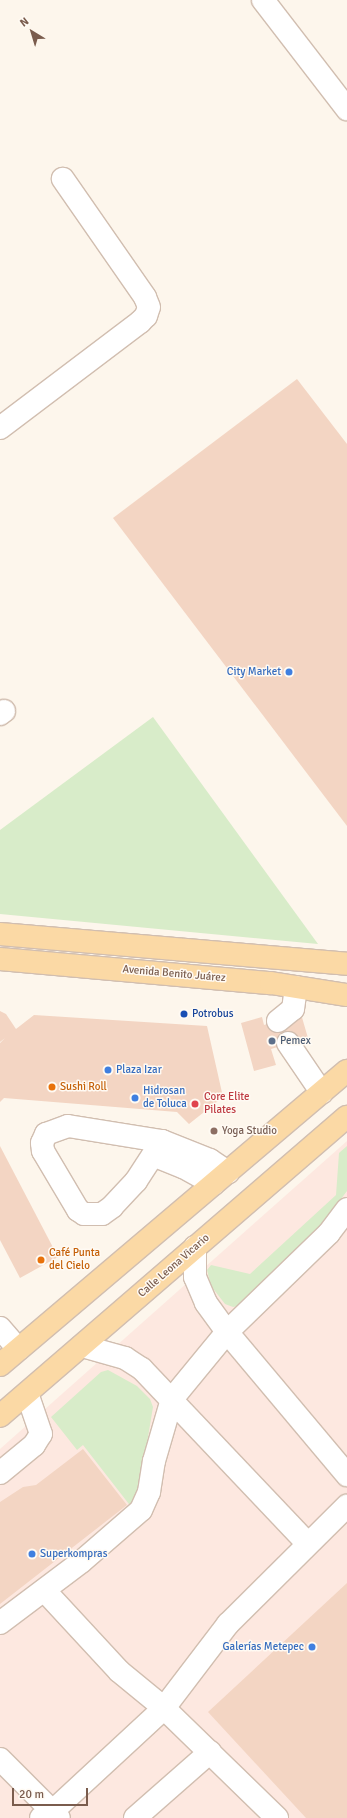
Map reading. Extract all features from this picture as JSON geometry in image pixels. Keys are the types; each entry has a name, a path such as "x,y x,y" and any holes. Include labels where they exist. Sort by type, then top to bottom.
{"main road":[{"path":"0,934 347,964"},
{"name":"Avenida Benito Juárez","path":"0,959 271,982 347,995"},
{"path":"0,1364 347,1071"},
{"name":"Calle Leona Vicario","path":"0,1416 347,1117"}],"street":[{"path":"263,0 347,109"},
{"path":"0,428 140,322 146,316 149,307 145,297 63,179"},
{"path":"278,1021 294,1009 296,987"},
{"path":"288,1043 322,1093"},
{"path":"158,1148 136,1181 112,1207 102,1214 92,1215 78,1210 43,1152 42,1143 46,1134 68,1126 210,1160 221,1178"},
{"path":"0,1623 82,1562 141,1510 149,1492 154,1461 172,1399 227,1332 329,1233 347,1209"},
{"path":"195,1247 195,1277 206,1303 227,1332 347,1474"},
{"path":"0,1328 18,1349"},
{"path":"82,1346 134,1362 172,1399 307,1543"},
{"path":"0,1473 34,1445 41,1434 27,1393"},
{"path":"0,1759 51,1815 164,1708 228,1624 307,1543 347,1506"},
{"path":"44,1590 119,1670 164,1708 277,1818"},
{"path":"135,1818 210,1752"}],"shaded area":[{"path":"347,1141 347,1818 0,1818 0,1449"}],"green space":[{"path":"153,717 318,944 0,914 0,830"},
{"path":"347,1146 347,1191 305,1246 243,1305 233,1307 225,1304 211,1286 207,1270 211,1265 250,1274 336,1195 339,1153"},
{"path":"108,1370 137,1386 150,1399 153,1407 139,1491 132,1508 83,1445 77,1450 51,1417 101,1372"}],"building":[{"name":"City Market","path":"297,379 347,444 347,826 113,518"},
{"name":"Plaza Izar","path":"0,1011 6,1014 16,1029 34,1015 207,1026 223,1097 189,1124 177,1112 4,1098 0,1102 0,1043 5,1038 0,1042"},
{"name":"Pemex","path":"301,1014 308,1038 271,1049 276,1065 254,1071 241,1023 262,1017 264,1025"},
{"path":"0,1146 58,1257 20,1278 0,1240"},
{"name":"Superkompras","path":"83,1449 127,1505 0,1604 0,1502 23,1487 36,1485"},
{"name":"Galerías Metepec","path":"347,1583 347,1818 306,1818 208,1712"}],"place":[{"name":"City Market","path":"289,672"},
{"name":"Potrobus","path":"184,1014"},
{"name":"Pemex","path":"272,1041"},
{"name":"Plaza Izar","path":"108,1070"},
{"name":"Sushi Roll","path":"52,1087"},
{"name":"Hidrosan de Toluca","path":"135,1098"},
{"name":"Core Elite Pilates","path":"195,1104"},
{"name":"Yoga Studio","path":"214,1131"},
{"name":"Café Punta del Cielo","path":"41,1260"},
{"name":"Superkompras","path":"32,1554"},
{"name":"Galerías Metepec","path":"312,1647"}]}
